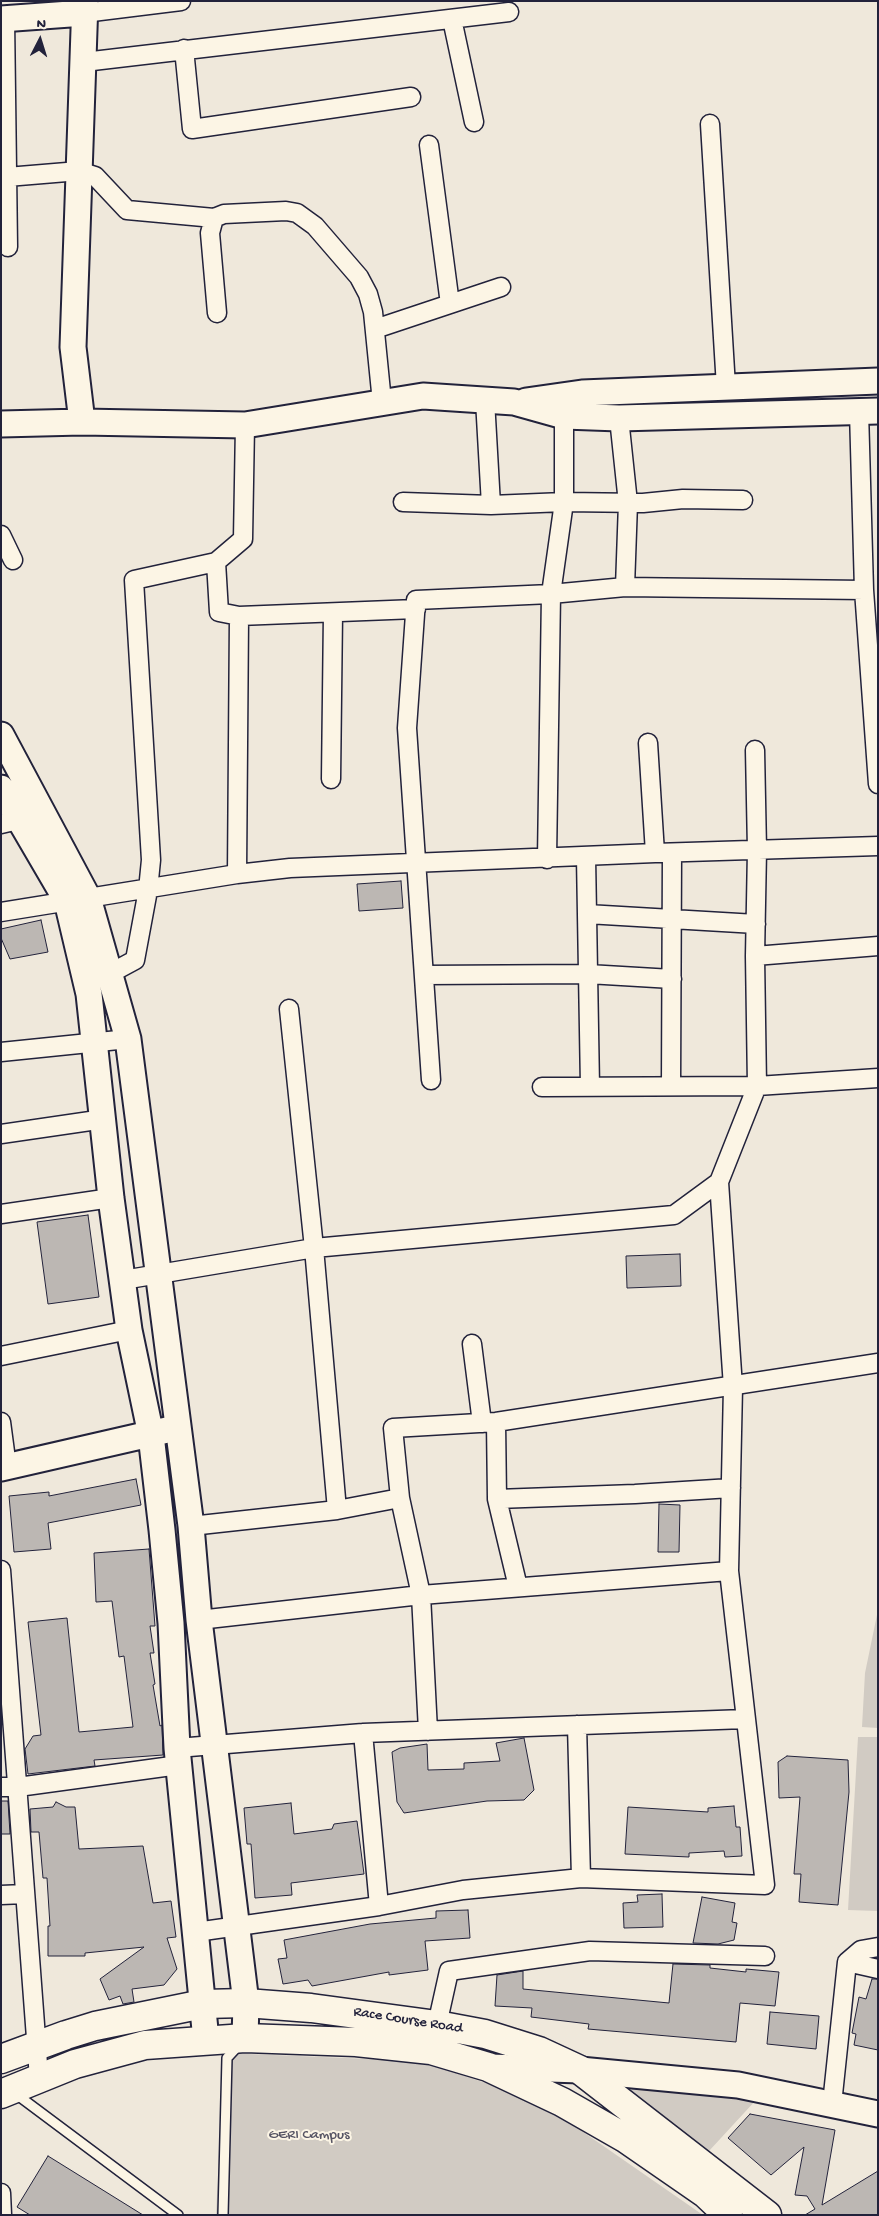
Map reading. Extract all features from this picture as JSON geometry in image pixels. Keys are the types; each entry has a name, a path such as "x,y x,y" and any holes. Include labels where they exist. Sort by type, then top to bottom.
{"main road":[{"path":"3,18 85,7 74,347 82,422"},
{"path":"1,424 82,422 245,425 423,396 514,402 582,393 878,381"},
{"path":"514,402 564,416 619,418 869,411"},
{"path":"1,735 110,974 128,1039 191,1526 199,1620 235,1927 246,2003 245,2038"},
{"path":"1,788 10,822 77,899 104,1119 111,1198 129,1330 151,1435 171,1623 178,1757 206,2040"},
{"path":"4,1467 151,1435 179,1427"},
{"name":"Race Course Road","path":"1,2059 95,2026 203,2004 246,2003 335,2010 437,2024 485,2034 519,2044 580,2070 767,2215"},
{"name":"Race Course Road","path":"6,2092 75,2064 109,2053 145,2045 245,2038 356,2042 431,2050 488,2067 562,2102 625,2138 706,2194 728,2215"},
{"path":"488,2067 580,2070 738,2085 878,2114"}],"street":[{"path":"85,7 179,1"},
{"path":"84,62 509,12"},
{"path":"3,18 8,247"},
{"path":"452,19 474,122"},
{"path":"184,50 192,129 411,97"},
{"path":"710,124 726,387"},
{"path":"429,145 450,304"},
{"path":"7,177 79,171 95,176 127,210 214,218 224,214 286,211 297,213 306,218 360,277 368,294 375,329 382,402"},
{"path":"214,218 210,233 217,313"},
{"path":"375,329 501,287"},
{"path":"485,400 491,505"},
{"path":"869,411 864,590 878,784"},
{"path":"547,859 552,594 564,502 564,416"},
{"path":"619,418 628,503 624,587"},
{"path":"86,980 110,974 135,960 148,890 151,860 134,580 216,562 243,539 245,425"},
{"path":"403,502 491,505 564,502 628,503 683,499 743,500"},
{"path":"1,535 12,560"},
{"path":"216,562 219,612 239,616 416,609"},
{"path":"431,1080 407,728 416,600 552,594 624,587 864,590"},
{"path":"331,779 332,613"},
{"path":"237,874 239,616"},
{"path":"648,743 672,918 672,1085"},
{"path":"196,1932 380,1906 463,1890 581,1878 765,1885 728,1571 733,1387 720,1182 758,1086 755,956 757,850 755,750"},
{"path":"1,912 77,899 148,890 237,874 290,868 878,846"},
{"path":"586,857 590,1087"},
{"path":"587,914 756,924"},
{"path":"755,956 878,946"},
{"path":"424,975 588,974 672,979"},
{"path":"289,1009 314,1248 337,1510"},
{"path":"1,1052 128,1039"},
{"path":"542,1087 758,1086 878,1078"},
{"path":"1,1134 104,1119"},
{"path":"123,1280 314,1248 674,1215 720,1182"},
{"path":"1,1214 111,1198"},
{"path":"1,1356 129,1330"},
{"path":"472,1344 489,1422 497,1499 518,1587"},
{"path":"428,1731 421,1595 400,1498 393,1428 489,1422 733,1387 878,1363"},
{"path":"1,1422 4,1467"},
{"path":"497,1499 635,1494 730,1488"},
{"path":"191,1526 337,1510 400,1498"},
{"path":"1,1570 9,1787 26,1894 40,2078"},
{"path":"199,1620 421,1595 728,1571"},
{"path":"9,1787 178,1757 214,1745 363,1733 745,1719"},
{"path":"577,1725 581,1878"},
{"path":"363,1733 380,1906"},
{"path":"1,1895 26,1894"},
{"path":"832,2104 847,1962 860,1950 878,1947"},
{"path":"437,2024 449,1971 590,1951 765,1956"},
{"path":"847,1962 878,1969"},
{"path":"1,2193 2,2215"}],"lane":[{"path":"222,2215 227,2058 245,2038"},
{"path":"206,2040 227,2058"},
{"path":"6,2092 178,2215"}],"green space":[{"path":"878,1610 878,1728 862,1727 865,1673"},
{"path":"858,1737 878,1737 878,1911 848,1910"},
{"name":"GERI Campus","path":"224,2053 419,2061 537,2100 703,2215 216,2215"},
{"path":"634,2082 756,2100 709,2151 646,2106 631,2091"}],"building":[{"path":"401,881 403,908 359,911 357,884"},
{"path":"41,920 48,952 10,959 1,938 1,929"},
{"path":"88,1215 99,1297 48,1304 37,1222"},
{"path":"680,1254 681,1286 627,1288 626,1256"},
{"path":"136,1479 141,1505 48,1523 51,1549 14,1552 9,1496 49,1492 49,1496"},
{"path":"659,1504 680,1505 679,1552 658,1552"},
{"path":"149,1549 155,1626 150,1626 154,1653 150,1653 155,1684 153,1685 160,1726 162,1725 163,1755 94,1760 95,1766 28,1774 25,1749 33,1736 41,1735 28,1622 67,1618 79,1732 133,1727 124,1656 119,1657 112,1601 96,1602 94,1553"},
{"path":"524,1738 534,1790 524,1800 487,1801 404,1813 397,1802 392,1752 400,1748 427,1744 428,1770 464,1769 464,1763 500,1761 496,1743"},
{"path":"787,1756 848,1760 849,1792 838,1905 799,1902 801,1874 794,1874 800,1797 779,1798 778,1762"},
{"path":"1,1801 8,1801 10,1834 1,1834"},
{"path":"56,1802 66,1807 75,1807 79,1849 143,1846 153,1903 171,1901 176,1937 167,1938 177,1969 164,1985 132,1989 134,2002 123,2004 120,1996 109,2000 100,1979 144,1947 85,1953 85,1956 48,1956 48,1926 50,1926 47,1878 43,1878 39,1832 31,1832 30,1809 53,1807"},
{"path":"291,1803 294,1834 332,1829 334,1824 357,1821 364,1874 291,1883 292,1895 255,1898 251,1844 247,1844 244,1808"},
{"path":"734,1806 736,1827 740,1827 742,1856 725,1857 724,1851 689,1853 689,1857 625,1854 628,1807 708,1812 708,1808"},
{"path":"662,1894 663,1927 624,1928 623,1903 638,1902 637,1895"},
{"path":"702,1897 735,1903 732,1922 737,1923 734,1940 718,1944 693,1943"},
{"path":"468,1910 470,1938 425,1941 428,1970 389,1975 389,1972 312,1986 308,1980 283,1984 278,1959 287,1958 284,1940 370,1924 436,1918 436,1911"},
{"path":"673,1964 710,1965 710,1968 746,1972 746,1969 779,1972 775,2006 740,2003 736,2042 588,2029 589,2024 531,2017 532,2008 495,2006 497,1975 523,1971 523,1989 669,2003"},
{"path":"872,1979 878,1979 878,2050 854,2045 856,2034 852,2033 859,1997 866,1999"},
{"path":"770,2012 819,2016 816,2049 767,2044"},
{"path":"750,2114 835,2130 822,2205 878,2171 878,2215 805,2215 815,2209 807,2196 795,2195 804,2147 771,2175 728,2138"},
{"path":"48,2156 143,2215 30,2215 17,2207"}]}
